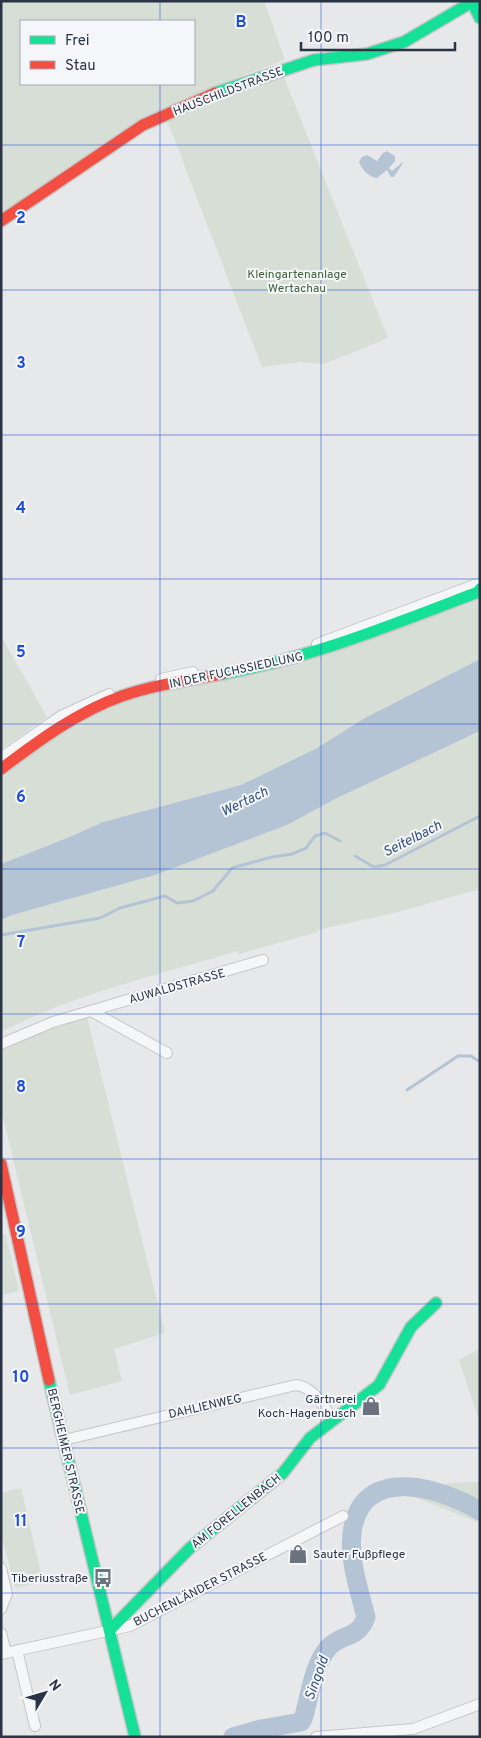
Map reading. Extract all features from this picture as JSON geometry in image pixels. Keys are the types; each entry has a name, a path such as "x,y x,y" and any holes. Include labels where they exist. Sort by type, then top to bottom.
{"street":[{"path":"472,2 480,18"},
{"name":"HAUSCHILDSTRASSE","path":"1,221 143,125 213,94 272,73 314,60 367,54 404,42 472,2"},
{"name":"IN DER FUCHSSIEDLUNG","path":"1,758 61,716 117,690 176,675 272,659 477,584 480,588 478,592 325,649 273,664 179,682 121,697 66,723 1,769"},
{"name":"AUWALDSTRASSE","path":"1,1044 53,1022 263,960"},
{"path":"91,1011 167,1053"},
{"name":"BERGHEIMER STRASSE","path":"1,1164 64,1440 135,1737"},
{"path":"1,1219 12,1215"},
{"name":"AM FORELLENBACH","path":"110,1630 190,1548 283,1473 310,1438 379,1385 411,1327 436,1303"},
{"name":"DAHLIENWEG","path":"64,1440 296,1385 305,1386 311,1390 333,1419"},
{"name":"BUCHENLÄNDER STRASSE","path":"110,1630 130,1626 343,1516"},
{"path":"1,1568 7,1594 1,1610"},
{"path":"1,1633 3,1653 110,1630"},
{"path":"17,1650 35,1726"},
{"path":"316,1737 412,1729 480,1704"}],"green space":[{"path":"1,1 264,1 285,60 211,88 1,217"},
{"name":"Kleingartenanlage Wertachau","path":"283,75 388,338 324,364 300,362 262,367 167,120"},
{"path":"480,590 480,659 365,718 317,748 241,785 103,822 1,864 1,771 122,698 272,665"},
{"path":"1,636 47,717 1,750"},
{"path":"480,731 480,889 398,912 317,930 318,932 239,954 237,951 147,977 57,1007 1,1032 1,920 12,915 155,875 287,825 337,798"},
{"path":"87,1017 165,1333 114,1349 122,1381 70,1395 1,1109 1,1051 29,1037"},
{"path":"1,1233 6,1236 19,1291 1,1295"},
{"path":"480,1349 480,1422 459,1360"},
{"path":"480,1482 480,1523 417,1498 449,1483"},
{"path":"21,1488 43,1582 15,1588 1,1533 1,1493"}],"water":[{"path":"387,151 395,156 395,161 389,168 392,171 404,161 394,177 391,177 387,170 377,178 366,173 359,162 362,157 367,155 377,161"},
{"name":"Wertach","path":"480,659 480,731 337,798 287,825 155,875 12,915 1,920 1,864 103,822 241,785 317,748 365,718"}],"waterway":[{"name":"Seitelbach","path":"355,856 374,867 385,865 480,816"},
{"path":"1,935 100,918 120,908 165,896 177,903 193,901 213,891 232,868 272,857 292,854 306,848 315,836 325,833 340,841"},
{"path":"407,1090 458,1056 471,1056 480,1062"},
{"name":"Singold","path":"233,1737 261,1729 301,1722 314,1674 320,1660 333,1643 354,1633 363,1624 366,1617 353,1561 352,1538 353,1527 360,1507 373,1495 388,1488 426,1489 464,1502 480,1511"}],"traffic: fast":[{"path":"215,93 314,60 367,54 404,42 472,2 480,18"},
{"path":"222,674 288,659 352,639 478,592 480,589"},
{"path":"110,1630 190,1548 283,1473 310,1438 379,1385 411,1327 436,1303"},
{"path":"49,1380 135,1737"}],"traffic: jam":[{"path":"1,221 143,125 215,93"},
{"path":"1,769 58,728 105,703 146,689 222,674"},
{"path":"1,1164 49,1380"}],"place":[{"name":"Gärtnerei Koch-Hagenbusch","path":"371,1406"},
{"name":"Sauter Fußpflege","path":"298,1554"},
{"name":"Tiberiusstraße","path":"103,1578"}]}
